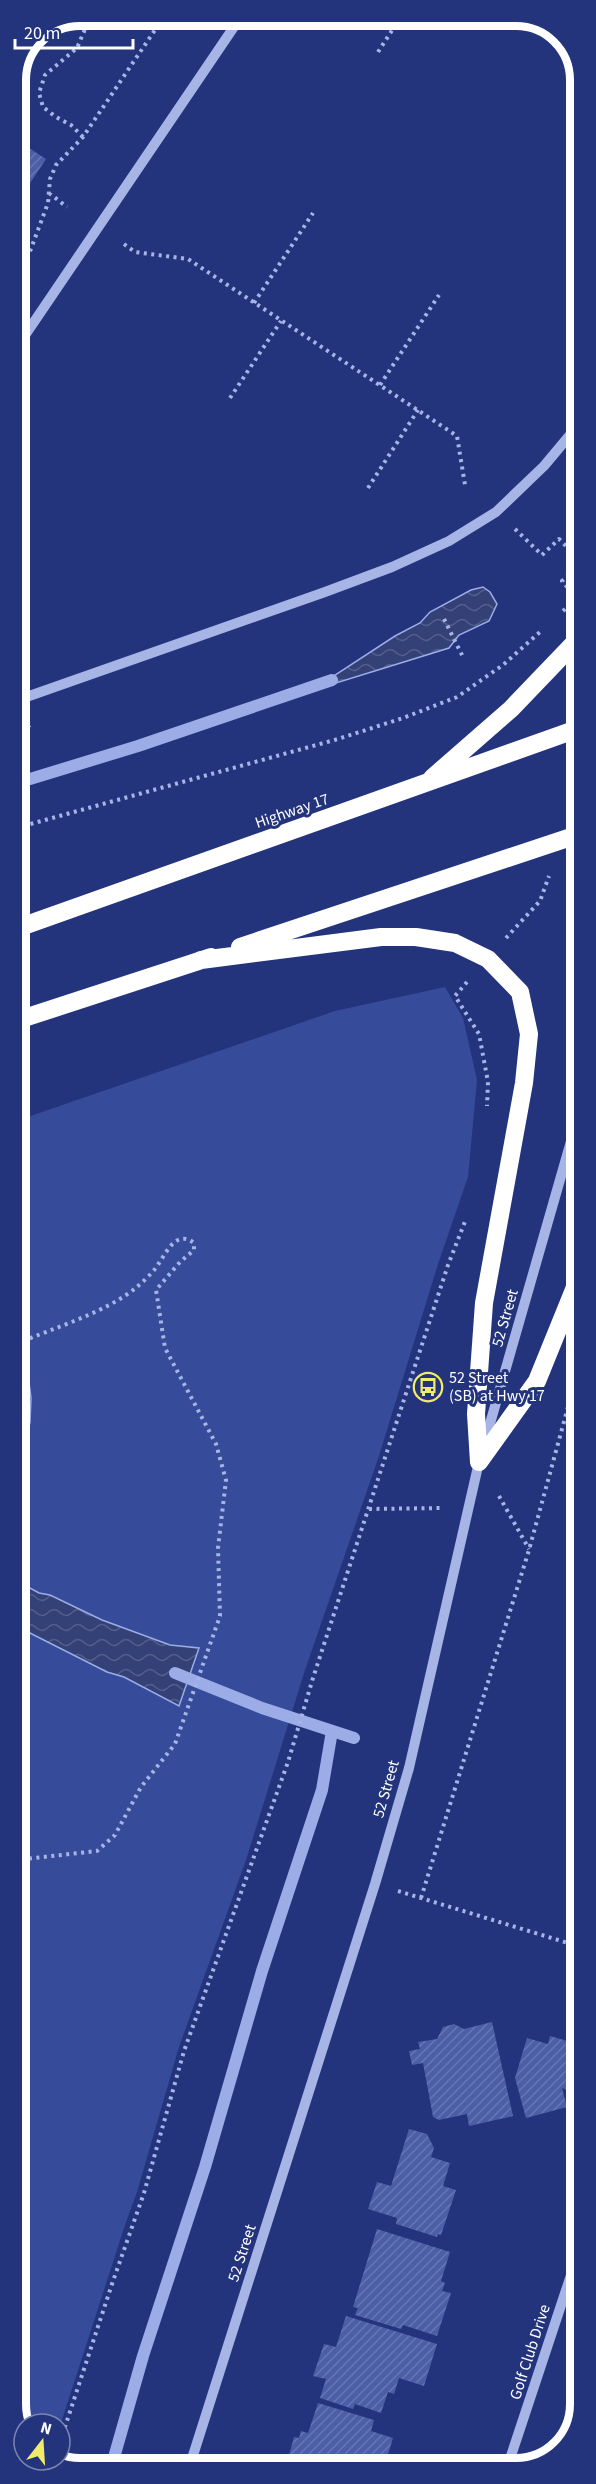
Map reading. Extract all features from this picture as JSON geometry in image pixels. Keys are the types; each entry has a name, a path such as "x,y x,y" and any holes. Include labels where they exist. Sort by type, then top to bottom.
{"highway":[{"path":"423,785 511,709 570,647"},
{"name":"Highway 17","path":"26,925 570,732"},
{"path":"26,1017 570,837"},
{"path":"201,960 381,937 416,937 455,943 488,959 520,992 529,1035 524,1083 484,1303 476,1414 479,1462"},
{"path":"479,1462 537,1381 570,1300"}],"street":[{"path":"26,334 235,26"},
{"path":"26,697 325,592 392,567 449,541 496,512 544,466 570,435"},
{"name":"52 Street","path":"192,2458 375,1884 409,1768 479,1462 570,1145"},
{"name":"Golf Club Drive","path":"510,2458 570,2278"}],"path":[{"path":"83,137 71,125 43,107 39,93 45,75 77,48 86,26"},
{"path":"150,26 156,29"},
{"path":"26,262 48,203 50,179 56,165 83,137 158,26"},
{"path":"378,52 395,26"},
{"path":"49,194 67,207"},
{"path":"254,303 313,213"},
{"path":"124,244 135,252 188,259 457,436 465,485"},
{"path":"380,385 439,295"},
{"path":"230,398 281,321"},
{"path":"368,488 418,410"},
{"path":"515,528 542,555 559,539 570,551"},
{"path":"570,573 562,581 570,591"},
{"path":"560,614 570,607"},
{"path":"444,619 463,657"},
{"path":"26,826 338,739 403,718 457,697 503,665 544,628"},
{"path":"505,939 540,900 547,882"},
{"path":"455,996 479,1034 488,1082 486,1117"},
{"path":"70,2412 144,2193 184,2051 288,1762 313,1678 448,1265 468,1213"},
{"path":"26,1340 115,1302 154,1270 171,1245 180,1238 188,1238 194,1243 194,1250 173,1269 156,1290 165,1348 216,1444 226,1480 218,1548 220,1616 175,1744 141,1787 115,1835 97,1851 26,1859"},
{"path":"421,1898 529,1550 570,1400"},
{"path":"479,1462 529,1550"},
{"path":"369,1509 429,1508"},
{"path":"375,1884 570,1944"}],"shaded area":[{"path":"445,987 463,1018 477,1080 468,1177 438,1264 379,1456 305,1670 246,1860 179,2047 137,2192 65,2412 27,2412 26,2404 26,1118 335,1011"}],"water":[{"path":"483,587 490,592 497,604 489,621 459,635 449,648 336,683 333,682 332,677 395,636 420,623 430,612 471,590"},
{"path":"26,1359 31,1398 30,1422 26,1439"},
{"path":"26,1586 102,1620 170,1645 199,1648 179,1706 124,1677 107,1672 26,1631"}],"building":[{"path":"26,146 46,159 26,189"},
{"path":"492,2022 513,2116 469,2126 467,2114 439,2120 433,2117 423,2063 412,2065 409,2051 420,2049 418,2042 437,2039 443,2027 454,2024 464,2029"},
{"path":"550,2036 570,2042 570,2097 566,2096 567,2090 562,2088 567,2107 526,2118 515,2078 527,2038 548,2044"},
{"path":"409,2129 427,2134 434,2148 431,2157 450,2163 443,2186 456,2190 441,2235 438,2234 437,2237 396,2224 397,2218 368,2209 377,2182 391,2186"},
{"path":"377,2229 450,2252 441,2281 445,2283 442,2291 451,2293 437,2336 403,2325 401,2329 355,2315 358,2308 353,2307"},
{"path":"346,2316 437,2344 424,2386 399,2378 394,2394 388,2392 381,2413 355,2404 353,2409 320,2398 326,2379 313,2376 324,2344 336,2347"},
{"path":"318,2403 374,2420 371,2431 393,2438 387,2458 288,2458 294,2437 299,2438 301,2431 308,2433"}],"waterway":[{"path":"30,779 138,746 332,680"},
{"path":"175,1673 262,1708 354,1738"},
{"path":"114,2458 143,2356 205,2167 262,1971 322,1790 332,1731"}],"place":[{"name":"52 Street (SB) at Hwy 17","path":"428,1387"}]}
